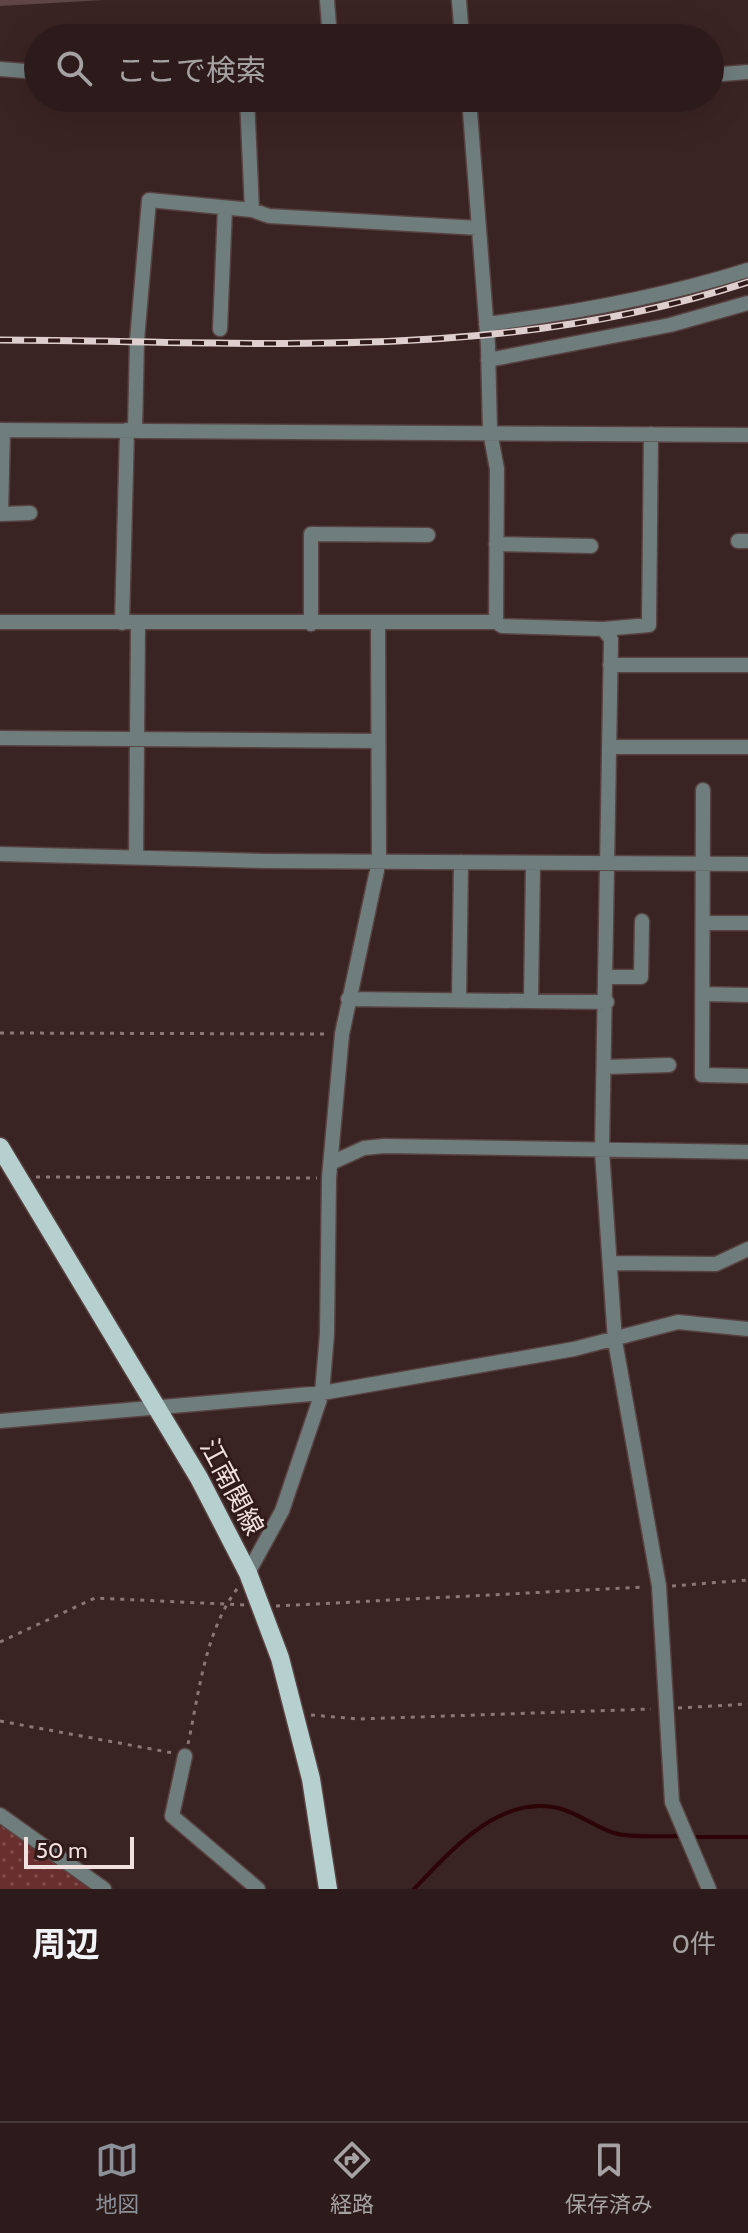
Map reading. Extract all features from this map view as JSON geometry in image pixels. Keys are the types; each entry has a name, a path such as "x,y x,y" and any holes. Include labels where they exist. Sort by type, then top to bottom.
{"main road":[{"name":"江南関線","path":"0,1147 199,1478 248,1573 262,1606 295,1714 311,1779 328,1889"}],"street":[{"path":"327,0 329,24"},
{"path":"459,0 461,24"},
{"path":"0,69 24,71"},
{"path":"724,74 748,72"},
{"path":"248,112 252,210"},
{"path":"470,112 486,324 490,432 497,469 496,622"},
{"path":"122,623 131,430 149,200 252,210 269,216 479,228"},
{"path":"220,329 225,208"},
{"path":"486,324 570,314 641,299 748,270"},
{"path":"488,360 670,325 748,303"},
{"path":"30,513 1,514 2,430 748,435"},
{"path":"0,622 496,622 502,626 603,629 649,625 651,434"},
{"path":"311,624 311,534 428,535"},
{"path":"496,544 591,546"},
{"path":"136,857 138,623"},
{"path":"248,1573 282,1511 322,1393 327,1334 330,1170 342,1034 379,861 378,624"},
{"path":"603,629 611,639 602,1151 615,1341 659,1586 672,1802 709,1889"},
{"path":"610,665 748,665"},
{"path":"0,738 378,741"},
{"path":"609,747 748,747"},
{"path":"703,790 702,1075 748,1076"},
{"path":"0,854 748,864"},
{"path":"459,1000 461,862"},
{"path":"531,1001 533,863"},
{"path":"607,977 641,977 642,921"},
{"path":"703,923 748,923"},
{"path":"703,994 748,995"},
{"path":"348,999 607,1002"},
{"path":"605,1067 669,1065"},
{"path":"330,1170 364,1148 384,1146 748,1152"},
{"path":"611,1263 716,1264 748,1249"},
{"path":"0,1421 322,1393 615,1341 678,1322 748,1329"},
{"path":"185,1756 172,1816 258,1889"},
{"path":"0,1815 104,1889"}],"path":[{"path":"0,1033 342,1034"},
{"path":"18,1177 330,1170"},
{"path":"0,1721 185,1756 208,1652 226,1604 248,1573"},
{"path":"262,1606 748,1580"},
{"path":"0,1642 95,1598 226,1604"},
{"path":"295,1714 359,1719 748,1704"}],"shaded area":[{"path":"0,1820 96,1889 0,1889"}],"waterway":[{"path":"414,1889 477,1829 515,1810 536,1806 558,1808 620,1835 682,1836"},
{"path":"690,1837 748,1837"}],"railway":[{"path":"0,340 284,343 377,342 470,336 563,325 655,308 748,282"}]}
